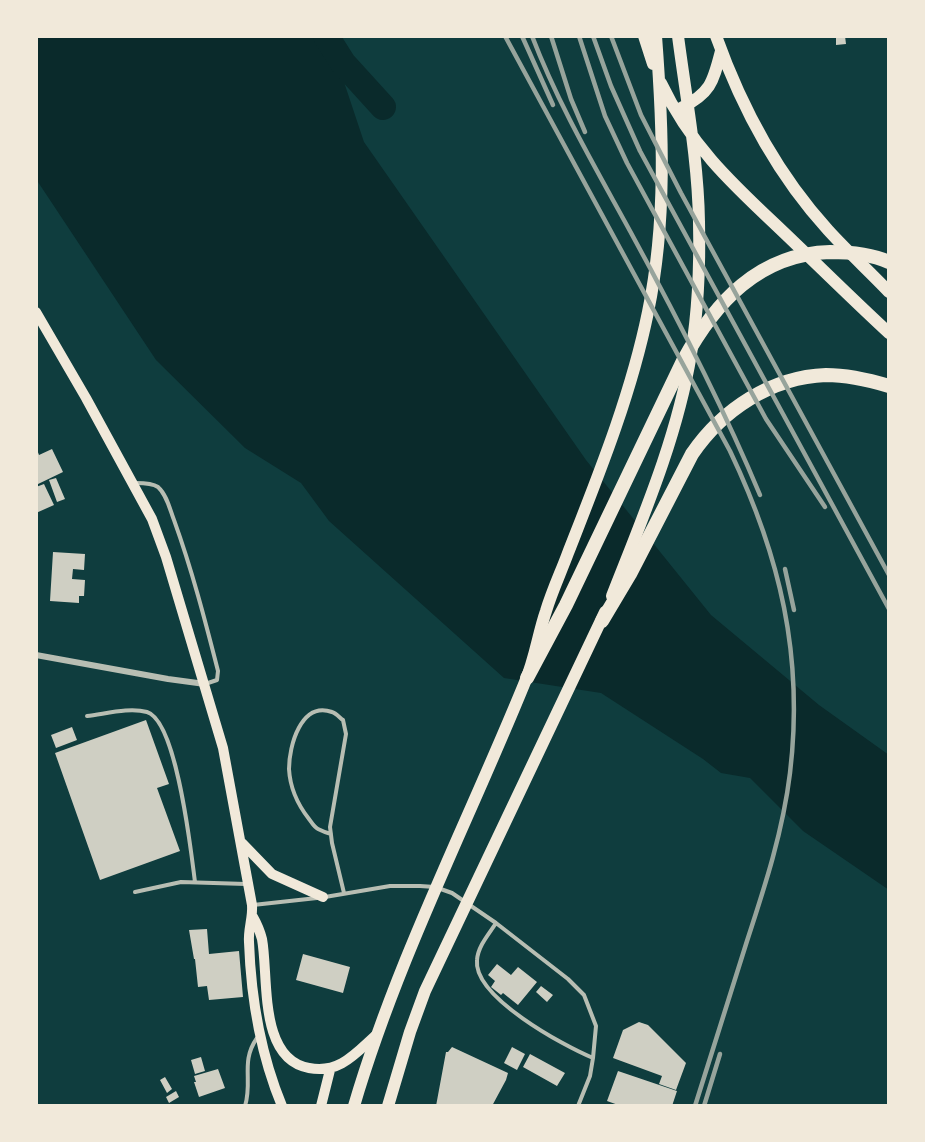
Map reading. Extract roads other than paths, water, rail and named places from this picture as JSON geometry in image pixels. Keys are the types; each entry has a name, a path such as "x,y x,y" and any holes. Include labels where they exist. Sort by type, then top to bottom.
{"highway":[{"path":"527,678 567,605 683,361 700,332 737,288 749,278 777,262 815,253 855,253 889,262"},
{"path":"602,621 630,574 692,454 701,440 722,418 757,393 800,379 833,375 889,386"}],"main road":[{"path":"644,36 654,67 675,111 693,138 738,190 889,333"},
{"path":"354,1106 376,1035 527,678 546,611 621,414 648,311 657,261 662,151 656,36"},
{"path":"388,1106 410,1032 437,964 602,621 647,507 677,417 691,353 698,272 699,220 694,146 678,36"},
{"path":"716,36 751,118 791,184 827,229 889,292"},
{"path":"675,111 700,97 707,90 721,51"},
{"path":"36,312 87,398 152,519 166,557 224,748 252,905 253,917 249,942 258,1036 271,1080 282,1106"},
{"path":"242,843 272,874 323,897"},
{"path":"253,917 261,936 273,1031 280,1050 290,1062 303,1067 330,1070 352,1058 376,1035"},
{"path":"321,1106 330,1070"}],"street":[{"path":"36,655 205,684"}],"lane":[{"path":"132,482 151,484 159,489 168,504 183,544 218,671 217,680 205,684"},
{"path":"87,716 130,711 146,712 154,716 177,771 195,882"},
{"path":"331,834 316,828 303,812 294,795 289,770 296,734 307,716 320,711 332,712 343,720 346,734 331,819 331,834 344,893"},
{"path":"135,892 166,884 195,882 249,884"},
{"path":"252,905 390,886 420,886 452,893 496,923 568,979 584,995 596,1026 590,1076 578,1106"},
{"path":"496,923 486,938 477,959 477,969 484,984 532,1026 573,1050 593,1058"},
{"path":"245,1106 248,1089 248,1054 258,1036"},
{"path":"393,1090 394,1106"}],"water":[{"path":"36,36 324,36 342,76 364,142 586,460 711,615 819,705 889,755 889,890 803,831 750,778 721,773 601,693 504,678 329,521 301,483 245,448 156,360 36,179"}],"waterway":[{"path":"326,36 343,63 383,107"}],"railway":[{"path":"505,36 730,451 748,490 762,529 775,568 784,608 794,688 787,795 767,879 695,1106"},
{"path":"522,36 553,105"},
{"path":"532,36 553,86 578,135 698,361 760,495"},
{"path":"551,36 571,99 585,132"},
{"path":"579,36 605,116 627,163 766,419 825,507"},
{"path":"593,36 611,86 640,151 889,609"},
{"path":"611,36 641,115 681,193 889,575"},
{"path":"785,569 794,610"},
{"path":"704,1106 720,1054"}]}
